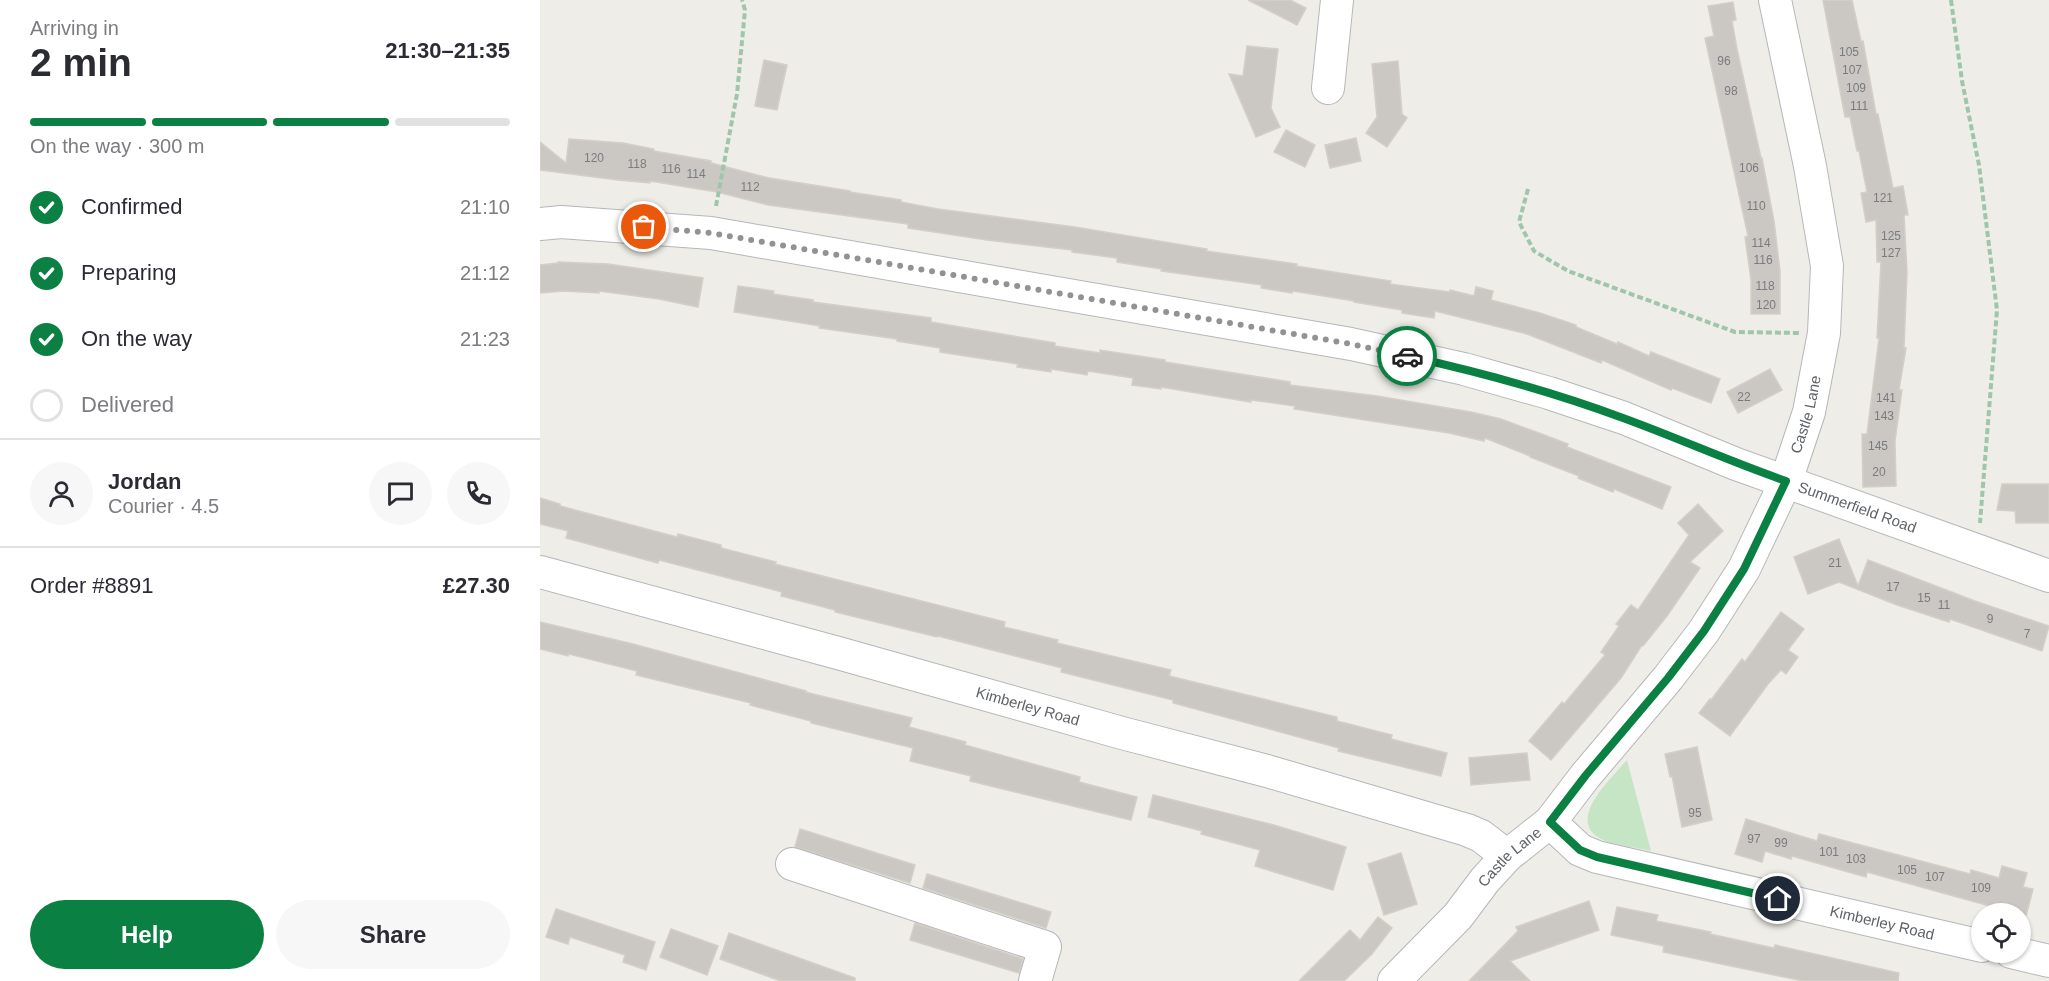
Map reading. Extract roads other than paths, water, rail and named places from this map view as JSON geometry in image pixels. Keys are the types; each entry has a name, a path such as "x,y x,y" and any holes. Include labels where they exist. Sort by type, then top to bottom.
{"street":[{"path":"1328,88 1337,0"},
{"name":"Castle Lane","path":"1394,981 1458,916 1485,880 1507,856 1550,822 1586,775 1668,678 1704,631 1744,569 1786,481 1809,412 1824,333 1827,266 1810,166 1775,0"},
{"name":"Summerfield Road","path":"540,224 561,222 711,233 1351,344 1464,369 1549,393 1624,418 1736,464 2049,576"},
{"name":"Kimberley Road","path":"540,572 1323,788 1467,830 1481,836 1507,856"},
{"name":"Kimberley Road","path":"1550,822 1580,850 1597,857 1971,943"},
{"path":"792,864 1045,947 1035,981"},
{"path":"2031,957 2049,961"}]}
